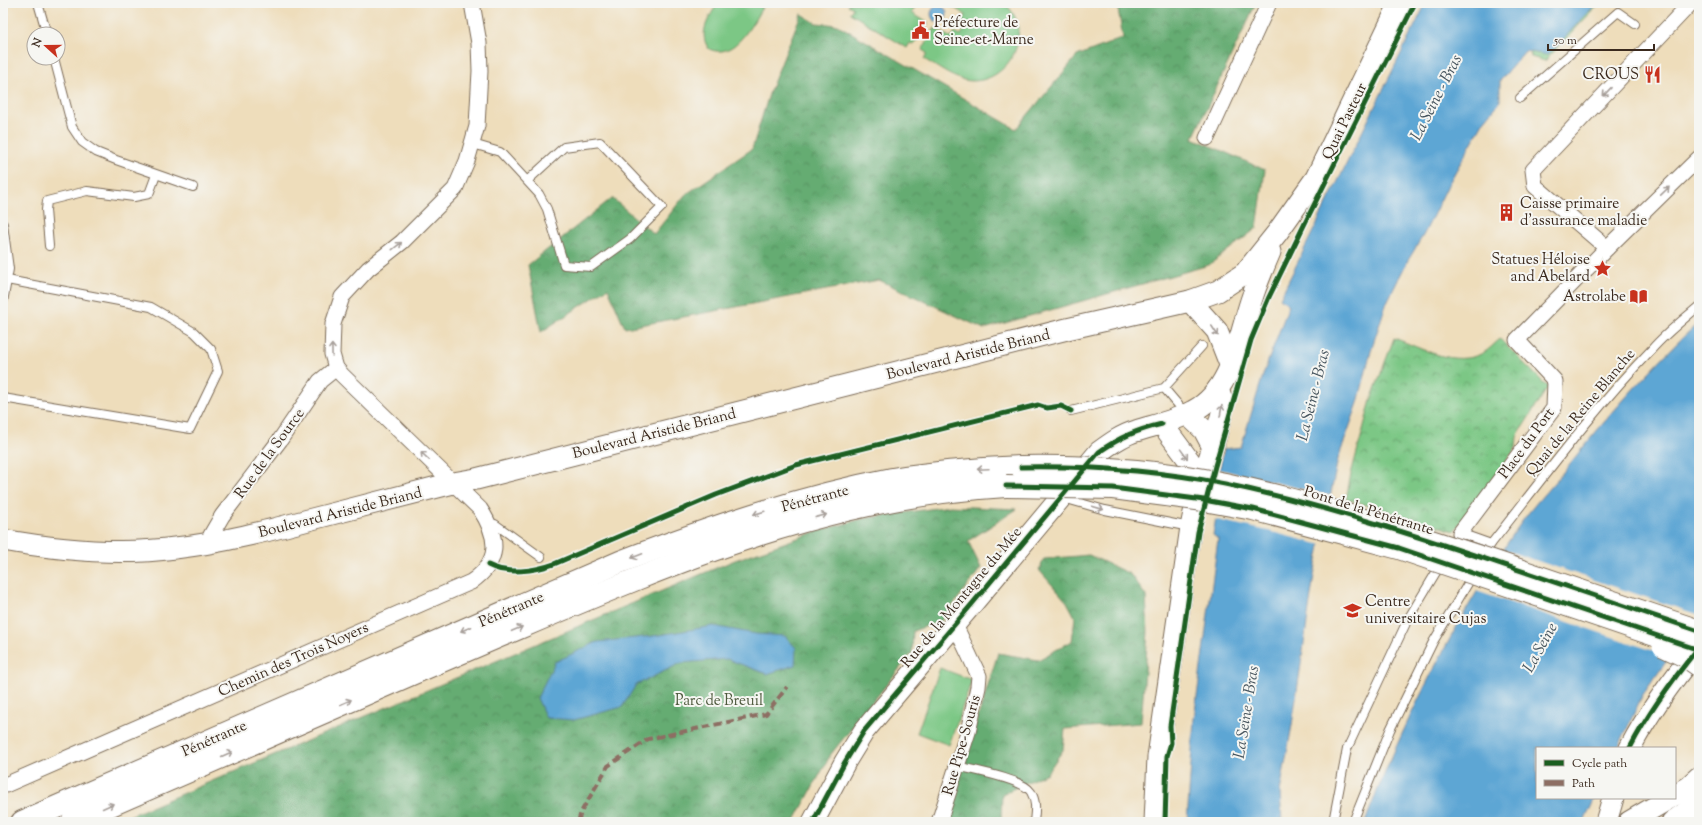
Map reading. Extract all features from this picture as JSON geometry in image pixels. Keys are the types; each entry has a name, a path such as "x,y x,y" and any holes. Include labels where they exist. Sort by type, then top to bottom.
{"main road":[{"name":"Pont de la Pénétrante","path":"1022,467 1053,467 1150,473 1268,493 1348,514 1699,631"},
{"name":"Pénétrante","path":"22,822 613,565 687,537 785,505 878,482 955,471 1022,467"},
{"name":"Pont de la Pénétrante","path":"1006,486 1112,488 1204,500 1253,509 1398,548 1699,650"},
{"name":"Pénétrante","path":"72,822 453,656 622,584 710,550 783,526 842,510 902,497 965,488 1006,486"}],"street":[{"path":"336,368 332,354 333,324 342,296 368,269 402,242 455,189 472,144 477,126 480,71 479,43 472,3"},
{"path":"1207,138 1269,3"},
{"name":"Quai Pasteur","path":"1277,233 1316,178 1400,3"},
{"path":"1691,3 1533,170 1535,186 1607,248 1699,158"},
{"name":"Boulevard Aristide Briand","path":"3,540 60,549 125,552 212,543 270,530 1067,329 1190,301 1218,291 1245,273 1277,233"},
{"name":"Rue de la Montagne du Mée","path":"813,822 845,762 864,731 955,625 1099,452 1127,434 1162,424 1194,411 1206,402 1218,388 1231,367 1253,295 1277,233"},
{"name":"Place du Port","path":"1460,533 1554,408 1555,381 1517,340 1607,248"},
{"path":"1190,301 1216,331 1231,367"},
{"name":"Chemin des Trois Noyers","path":"3,786 470,582 483,574 489,563 494,547 494,537 490,524 480,509 336,368"},
{"name":"Rue de la Source","path":"212,543 211,534 222,516 280,440 320,381 336,368"},
{"path":"1155,822 1159,749 1191,527 1199,489 1213,447 1223,404 1218,388"},
{"path":"1187,414 1204,430 1213,447"},
{"path":"1162,424 1191,463 1199,489"},
{"path":"1612,621 1686,657 1699,666"},
{"name":"Rue Pipe-Souris","path":"939,822 968,732 979,676 955,625"},
{"path":"1631,747 1650,711 1676,675 1699,647"},
{"path":"1676,794 1688,788 1699,777"},
{"path":"1606,822 1613,799"},
{"path":"1629,822 1668,799"},
{"path":"1672,822 1699,803"}],"lane":[{"path":"38,3 45,26"},
{"path":"1520,98 1618,12 1635,24"},
{"path":"56,66 72,127 82,142 96,152 156,175 193,187"},
{"path":"472,144 500,152 539,194 547,209 564,264 591,267 630,239 662,207 600,142 564,147 527,181"},
{"path":"49,246 46,210 48,201 87,191 134,197 149,194 156,175"},
{"path":"3,224 9,269 3,302"},
{"path":"3,398 190,429 218,371 211,349 194,332 151,307 7,280"},
{"name":"Quai de la Reine Blanche","path":"1353,822 1390,730 1433,642 1491,544 1574,438 1652,348 1699,306"},
{"path":"1071,411 1164,388 1202,346"},
{"path":"1164,388 1187,414"},
{"path":"1060,497 1105,510 1191,527"},
{"path":"490,524 495,524 541,557"},
{"path":"1333,822 1347,749 1408,619 1460,533 1491,544"},
{"path":"956,766 1020,783 1031,791 1036,806 1034,822"}],"green space":[{"path":"718,3 765,3 743,37 727,49 719,51 709,49 704,37 704,31 708,19"},
{"path":"849,3 911,3 915,7 912,13 928,23 914,45 910,43 907,48 850,13 853,8 848,5"},
{"path":"951,3 1004,3 1014,15 1018,28 1018,42 1013,55 1005,67 993,76 979,80 959,79 924,59 927,53 922,50 935,28 951,38 955,32 961,35 967,24 962,21 966,15 949,5"},
{"path":"1117,3 1256,3 1193,138 1265,170 1257,228 1209,265 984,329 879,280 625,328 608,288 541,332 528,265 612,198 654,234 685,195 752,149 770,91 801,14 816,23 838,25 1016,129 1077,56 1123,38"},
{"path":"1597,3 1600,3 1545,61 1531,57 1529,52 1548,55"},
{"path":"1394,338 1438,355 1461,358 1472,357 1483,353 1500,339 1548,387 1517,436 1516,448 1454,531 1346,499 1351,474 1371,400"},
{"name":"Parc de Breuil","path":"950,506 1017,509 968,541 981,568 941,621 913,631 912,653 831,754 794,822 115,822 735,560 815,532 862,519"},
{"path":"1089,555 1130,574 1146,596 1148,632 1141,723 1065,729 1063,750 1047,773 1002,794 1001,822 945,822 998,653 1038,660 1072,641 1075,617 1067,602 1039,570 1044,559"},
{"path":"940,668 972,680 949,745 917,733"}],"water":[{"name":"La Seine - Bras","path":"1426,3 1597,3 1548,55 1525,51 1500,81 1500,102 1484,121 1449,183 1424,234 1407,262 1387,302 1372,347 1358,403 1338,459 1314,575 1292,725 1280,792 1282,822 1187,822 1194,719 1218,539 1213,535 1217,511 1214,493 1224,449 1241,447 1264,372 1289,305 1280,298"},
{"path":"939,6 945,8 947,14 945,20 939,22 933,20 931,14 933,8"},
{"name":"La Seine","path":"1699,322 1699,615 1642,696 1618,747 1536,747 1536,799 1595,799 1584,822 1365,822 1396,746 1432,672 1494,564 1521,522 1533,507 1612,413 1663,357"},
{"path":"713,626 756,634 785,636 796,648 795,665 767,674 727,659 681,663 636,685 622,707 574,720 546,718 537,698 555,662 597,642 653,636"}],"pier":[{"path":"1218,469 1332,496 1322,545 1213,519 1215,511 1212,493"},
{"path":"1502,549 1699,615 1699,619 1672,657 1476,591"}],"marked path":[{"path":"578,822 581,812 608,766 648,739 766,714 787,687"}],"cycle path":[{"path":"1165,822 1167,756 1171,743 1170,726 1198,532 1251,340 1269,297 1415,3"},
{"path":"488,565 504,570 521,571 538,569 554,564 716,495 796,465 1038,405 1047,408 1061,406 1071,411"},
{"path":"813,822 845,762 864,731 1099,452 1114,442 1129,435 1162,424"},
{"path":"1021,467 1072,467 1124,470 1201,479 1293,500 1393,529 1699,631"},
{"path":"1006,486 1113,488 1204,500 1253,509 1399,548 1699,650"},
{"path":"1631,747 1645,721 1662,696 1699,647"}],"place":[{"name":"Préfecture de Seine-et-Marne","path":"921,31"},
{"name":"CROUS","path":"1652,74"},
{"name":"Caisse primaire d'assurance maladie","path":"1507,212"},
{"name":"Statues Héloise and Abelard","path":"1603,268"},
{"name":"Astrolabe","path":"1639,296"},
{"name":"Centre universitaire Cujas","path":"1352,610"}]}
